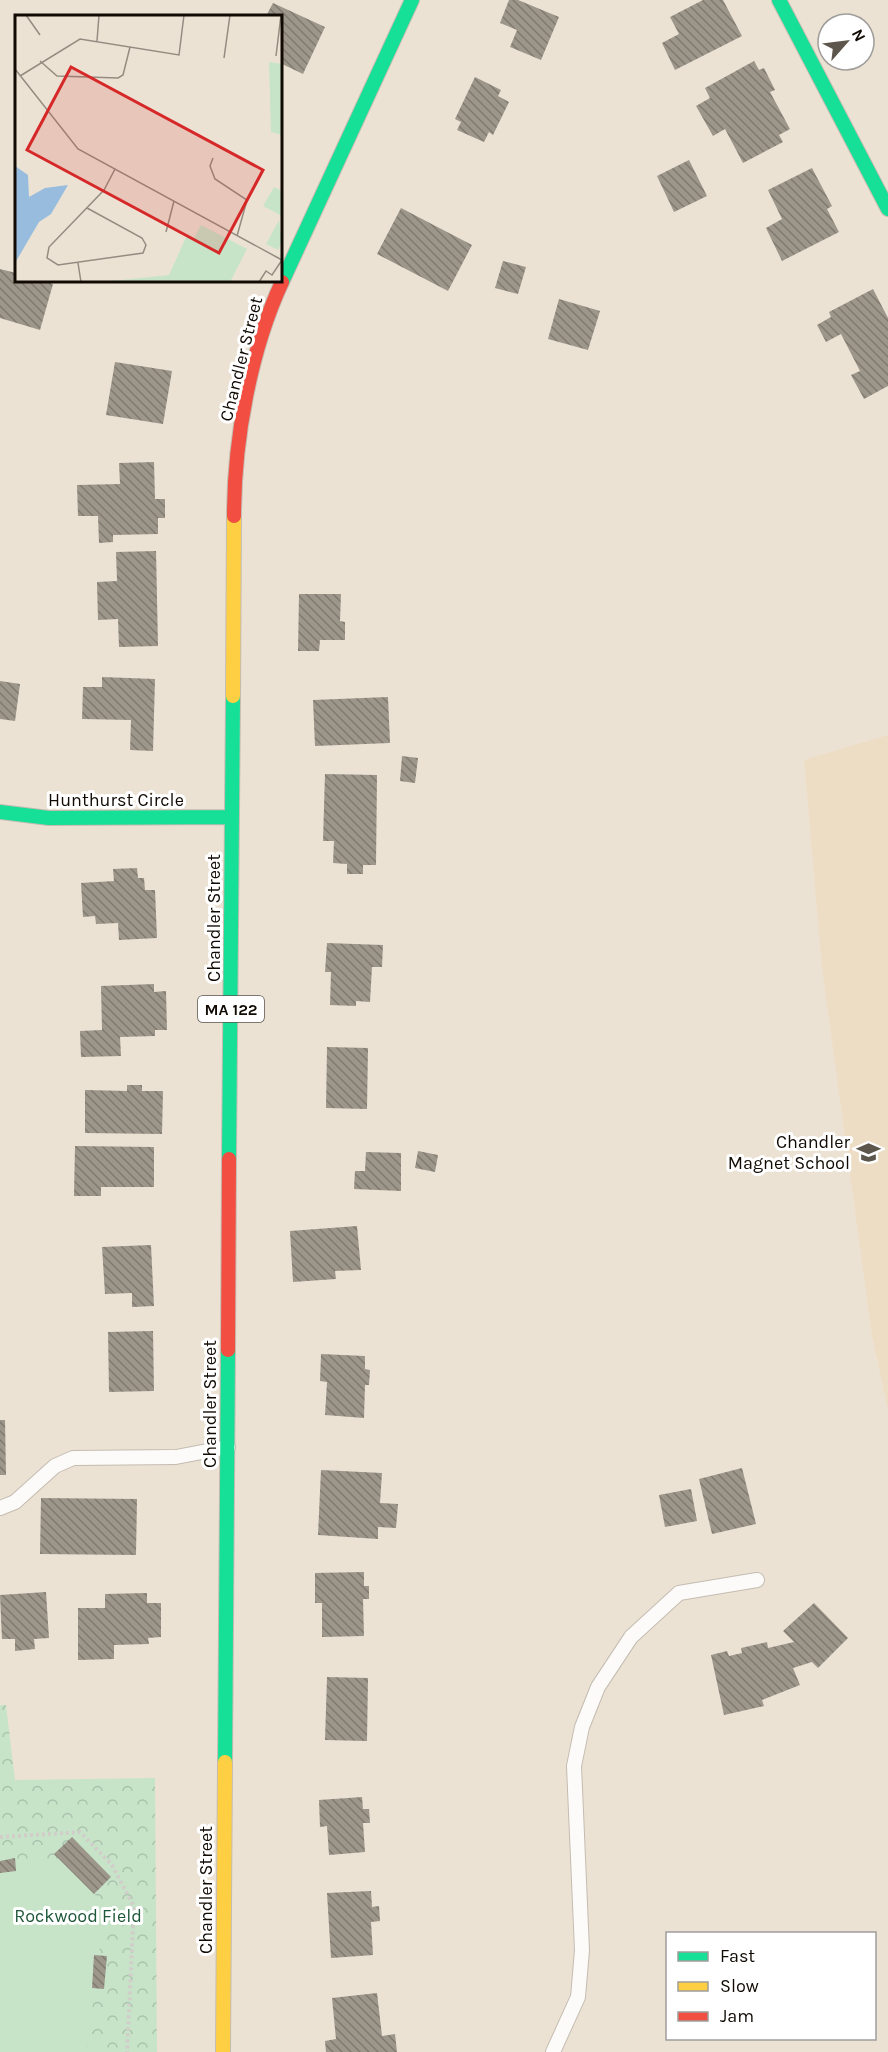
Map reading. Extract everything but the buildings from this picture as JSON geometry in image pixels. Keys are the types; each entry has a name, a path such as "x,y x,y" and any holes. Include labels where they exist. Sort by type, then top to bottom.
{"main road":[{"name":"Chandler Street","path":"282,282 412,0"},
{"path":"779,0 888,209"},
{"name":"Chandler Street","path":"223,2052 234,501 242,422 251,377 275,297 282,282"},
{"name":"Hunthurst Circle","path":"0,812 49,818 232,817"}],"lane":[{"path":"0,1508 15,1502 55,1466 73,1458 176,1457 228,1447"},
{"path":"553,2052 578,1997 582,1950 574,1766 582,1727 598,1687 631,1637 679,1593 757,1580"}],"path":[{"path":"0,1837 80,1832 112,1865 134,1908 127,2052"}],"shaded area":[{"name":"Chandler Magnet School","path":"888,735 888,1410 872,1336 822,968 804,760"}],"green space":[{"name":"Rockwood Field","path":"0,1705 6,1705 15,1780 155,1778 157,2052 0,2052"},
{"path":"64,1863 105,1905 87,2052 0,2052 0,1871"}],"traffic: fast":[{"path":"282,282 412,0"},
{"path":"779,0 888,209"},
{"path":"229,1159 233,696"},
{"path":"0,812 49,818 232,817"},
{"path":"225,1762 228,1350"}],"traffic: slow":[{"path":"233,696 234,516"},
{"path":"223,2052 225,1762"}],"traffic: jam":[{"path":"234,516 237,458 246,397 261,337 282,282"},
{"path":"228,1350 229,1159"}],"place":[{"name":"Chandler Magnet School","path":"868,1152"}]}
